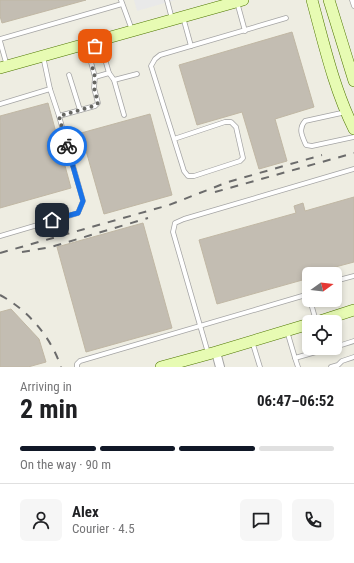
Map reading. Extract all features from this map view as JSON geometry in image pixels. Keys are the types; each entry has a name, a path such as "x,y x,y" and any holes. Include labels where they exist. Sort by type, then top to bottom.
{"street":[{"path":"312,0 333,75 354,130"},
{"path":"329,0 351,61 354,81"},
{"path":"4,67 42,56 95,44 132,31 240,1"},
{"path":"339,315 354,310"},
{"path":"161,367 302,326"},
{"path":"212,353 220,367"}],"lane":[{"path":"167,0 178,18 191,46"},
{"path":"352,0 354,6"},
{"path":"240,1 245,31"},
{"path":"4,67 0,40 122,2 132,31"},
{"path":"174,139 225,122 231,122 236,127 243,158 240,161 194,176 188,176 184,171 151,66 154,59 160,55 286,18"},
{"path":"59,116 94,106 98,103 94,88 95,77 88,51 95,44 102,49 109,73 114,80 124,115"},
{"path":"0,236 78,213 83,201 50,89 42,56"},
{"path":"95,77 109,73"},
{"path":"114,80 137,74"},
{"path":"69,75 80,110"},
{"path":"0,104 50,89"},
{"path":"346,112 305,122 302,125 300,133 306,145 312,146 354,137"},
{"path":"212,353 200,326 173,232 175,223 184,219 354,169"},
{"path":"342,279 354,276"},
{"path":"77,367 77,364 80,361 302,296"},
{"path":"287,331 298,367"},
{"path":"252,341 260,367"},
{"path":"342,345 354,341"},
{"path":"296,358 306,355"},
{"path":"331,367 354,357"}],"shaded area":[{"path":"134,0 175,0 137,11"}],"building":[{"path":"0,0 86,0 2,23 0,16"},
{"path":"292,32 314,107 275,119 287,161 259,169 242,112 197,125 179,65"},
{"path":"48,103 71,188 0,208 0,116"},
{"path":"150,114 172,195 104,214 81,133"},
{"path":"354,197 354,262 335,267 302,267 302,280 217,304 199,240 296,213 294,206 303,203 305,211"},
{"path":"143,223 172,328 86,352 57,247"},
{"path":"11,309 39,339 46,362 28,367 0,367 0,312"}],"railway":[{"path":"215,192 354,153"},
{"path":"0,253 169,205 228,182 322,155"},
{"path":"22,252 51,247 148,218"},
{"path":"0,295 20,308 37,325 51,345 61,367"}],"way so far":[{"path":"67,146 59,116 94,106 98,103 94,88 95,77 88,51 95,46"}],"route":[{"path":"52,220 78,213 83,201 67,146"}]}
